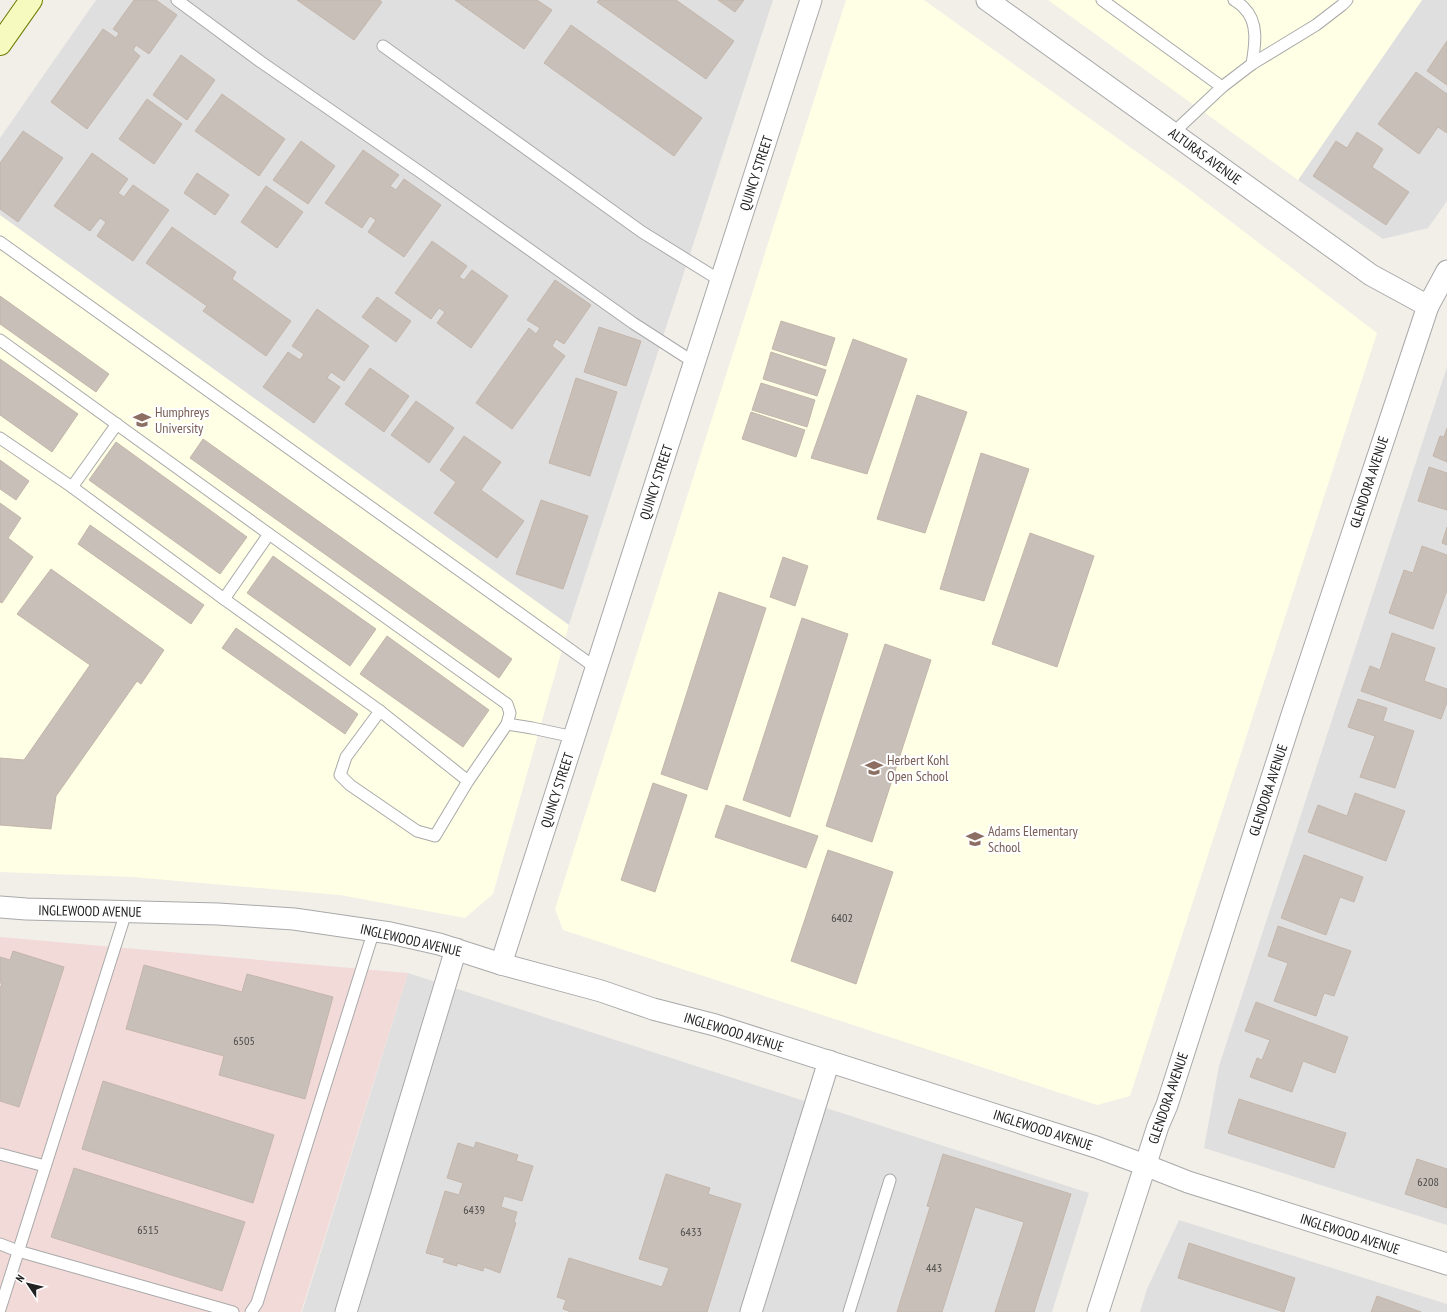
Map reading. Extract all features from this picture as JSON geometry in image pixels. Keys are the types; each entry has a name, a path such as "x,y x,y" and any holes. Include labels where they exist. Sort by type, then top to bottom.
{"main road":[{"path":"0,43 31,0"}],"street":[{"name":"QUINCY STREET","path":"501,964 811,0"},
{"name":"ALTURAS AVENUE","path":"987,0 1370,275 1428,306"},
{"name":"GLENDORA AVENUE","path":"1098,1312 1158,1126 1167,1105 1292,715 1428,306 1447,271"},
{"name":"INGLEWOOD AVENUE","path":"0,907 218,914 286,918 374,930 432,942 501,964 601,991 653,1009 715,1024 1096,1147 1188,1182 1447,1264"},
{"path":"346,1312 456,949"},
{"path":"750,1312 829,1061"}],"lane":[{"path":"177,0 261,62 423,174 633,323 695,363"},
{"path":"1102,0 1222,87"},
{"path":"1234,0 1245,8 1252,19 1256,43 1252,64"},
{"path":"1173,133 1222,87 1252,64 1316,25 1342,2"},
{"path":"383,46 642,232 721,281"},
{"path":"0,242 596,668"},
{"path":"0,340 507,704 510,713 507,724 468,781 435,836 418,831 350,785 340,775 346,757 380,711"},
{"path":"72,487 117,424"},
{"path":"0,438 72,487 380,711 468,781"},
{"path":"224,599 269,534"},
{"path":"507,724 574,737"},
{"path":"0,1309 126,912"},
{"path":"251,1312 257,1303 374,930"},
{"path":"0,1154 45,1166"},
{"path":"849,1312 890,1180"},
{"path":"0,1244 18,1251 233,1312"}],"shaded area":[{"path":"96,0 773,0 546,695 0,291 0,138"},
{"path":"846,0 924,0 1183,185 1377,333 1130,1096 1097,1105 563,930 555,909"},
{"path":"1048,0 1422,0 1298,180"},
{"path":"1422,0 1447,0 1447,201 1428,228 1383,239 1298,180"},
{"name":"Humphreys University","path":"0,215 569,625 493,894 465,918 340,895 132,877 0,872"},
{"path":"1447,367 1447,1225 1204,1148 1219,1066"},
{"path":"0,937 408,973 301,1312 0,1312"},
{"path":"408,973 1089,1193 1052,1312 302,1312"},
{"path":"1179,1220 1447,1304 1447,1312 1140,1312 1147,1289"}],"building":[{"path":"134,0 156,0 177,15 149,54 136,45 133,50 140,56 87,129 51,102 103,29 116,38 119,33 113,29"},
{"path":"297,0 379,0 382,2 354,40"},
{"path":"455,0 537,0 552,10 524,49"},
{"path":"599,0 676,0 734,41 706,79 597,2"},
{"path":"718,0 744,0 735,12"},
{"path":"571,25 702,118 674,156 544,63"},
{"path":"1447,41 1447,85 1427,71"},
{"path":"181,55 215,80 187,120 153,95"},
{"path":"1416,72 1447,94 1447,133 1438,127 1419,154 1378,124"},
{"path":"222,94 285,139 259,176 195,131"},
{"path":"147,99 182,124 154,164 119,139"},
{"path":"23,131 63,158 18,222 0,209 0,163"},
{"path":"1357,132 1383,149 1372,167 1409,192 1386,225 1313,176 1336,141 1347,148"},
{"path":"301,141 335,166 308,204 273,180"},
{"path":"363,150 399,175 390,186 396,190 404,179 441,205 404,257 368,232 376,220 370,216 362,228 325,203"},
{"path":"92,153 128,179 118,193 124,197 133,185 169,210 133,261 97,236 106,222 100,218 90,231 54,206"},
{"path":"197,173 229,195 215,215 184,193"},
{"path":"266,186 303,212 277,248 241,222"},
{"path":"172,227 236,272 232,279 291,321 266,356 203,311 207,306 146,263"},
{"path":"432,241 467,266 459,277 464,280 472,270 508,296 471,348 437,323 445,312 439,308 431,319 395,293"},
{"path":"555,280 591,305 564,344 556,339 552,346 565,356 512,429 476,403 529,328 536,334 540,328 527,320"},
{"path":"0,296 109,374 96,392 0,324"},
{"path":"377,297 411,321 396,342 362,317"},
{"path":"317,309 369,346 344,381 331,372 327,378 340,387 314,423 263,387 288,352 300,360 304,354 292,346"},
{"path":"781,321 835,338 826,366 772,349"},
{"path":"599,327 641,341 626,386 584,372"},
{"path":"853,339 907,359 867,474 811,458"},
{"path":"771,352 826,370 817,396 763,379"},
{"path":"0,359 78,414 52,452 0,415"},
{"path":"370,368 409,396 384,432 345,404"},
{"path":"576,378 617,392 590,476 549,463"},
{"path":"761,383 815,400 807,427 752,410"},
{"path":"917,395 967,412 925,533 877,519"},
{"path":"416,401 454,428 429,463 391,435"},
{"path":"751,412 805,430 796,457 742,439"},
{"path":"1447,428 1447,462 1433,456 1440,436 1444,437"},
{"path":"464,436 501,462 481,490 524,521 497,558 434,513 456,482 440,470"},
{"path":"203,439 512,659 499,678 190,458"},
{"path":"116,442 247,537 220,574 89,480"},
{"path":"981,453 1029,469 984,601 940,589"},
{"path":"0,460 29,481 16,500 0,489"},
{"path":"1429,467 1447,473 1447,510 1418,501"},
{"path":"541,500 588,516 563,589 516,574"},
{"path":"0,503 21,518 8,538 33,557 2,603 0,602"},
{"path":"90,525 204,605 191,624 78,544"},
{"path":"1447,527 1447,545 1442,543"},
{"path":"1030,533 1094,556 1057,667 992,644"},
{"path":"1422,546 1447,555 1447,590 1433,629 1389,613 1404,570 1413,573"},
{"path":"273,556 376,629 350,666 247,593"},
{"path":"783,557 808,566 795,606 770,597"},
{"path":"51,569 164,650 141,684 137,681 56,796 51,829 0,825 0,758 24,760 90,665 17,614"},
{"path":"719,592 766,608 707,790 661,774"},
{"path":"802,618 848,634 790,817 743,800"},
{"path":"236,628 358,714 345,734 222,648"},
{"path":"1392,633 1435,648 1424,681 1447,689 1447,702 1441,719 1361,691 1370,666 1380,670"},
{"path":"387,636 489,710 463,747 360,674"},
{"path":"885,644 931,660 872,842 826,826"},
{"path":"1358,699 1387,708 1383,721 1414,731 1395,788 1360,777 1375,736 1348,727"},
{"path":"653,783 687,795 655,892 621,880"},
{"path":"1355,793 1405,811 1386,861 1308,832 1318,805 1347,816"},
{"path":"726,805 818,836 806,868 715,837"},
{"path":"828,850 893,872 856,984 791,961"},
{"path":"1304,855 1363,877 1354,902 1340,897 1326,935 1281,918"},
{"path":"1278,926 1351,951 1334,996 1324,993 1316,1016 1274,1001 1288,963 1268,956"},
{"path":"13,951 64,967 19,1107 0,1101 0,989 2,983 0,983 0,957 10,960"},
{"path":"144,965 242,992 247,974 333,997 305,1099 219,1075 224,1056 126,1029"},
{"path":"1256,1002 1348,1037 1335,1073 1303,1061 1292,1092 1250,1077 1257,1058 1262,1060 1270,1040 1245,1031"},
{"path":"103,1081 274,1135 253,1203 82,1149"},
{"path":"1239,1099 1346,1133 1334,1168 1228,1133"},
{"path":"476,1142 518,1155 516,1161 533,1166 522,1201 504,1196 501,1207 517,1212 514,1222 516,1223 500,1273 484,1267 483,1271 457,1263 457,1266 443,1262 445,1258 426,1253 445,1191 459,1195 463,1183 447,1178 458,1143 474,1148"},
{"path":"943,1154 1071,1194 1034,1312 995,1312 1024,1222 975,1207 942,1312 897,1312 930,1207 927,1206"},
{"path":"1417,1159 1447,1169 1447,1208 1405,1194"},
{"path":"74,1168 245,1222 222,1291 51,1237"},
{"path":"666,1174 710,1188 708,1194 741,1204 707,1312 569,1312 563,1309 566,1300 557,1297 569,1258 662,1287 669,1268 639,1259"},
{"path":"1189,1243 1295,1278 1284,1312 1178,1278"},
{"path":"1377,1296 1421,1312 1371,1312"}],"place":[{"name":"Humphreys University","path":"142,420"},
{"name":"Herbert Kohl Open School","path":"874,768"},
{"name":"Adams Elementary School","path":"975,839"}]}
